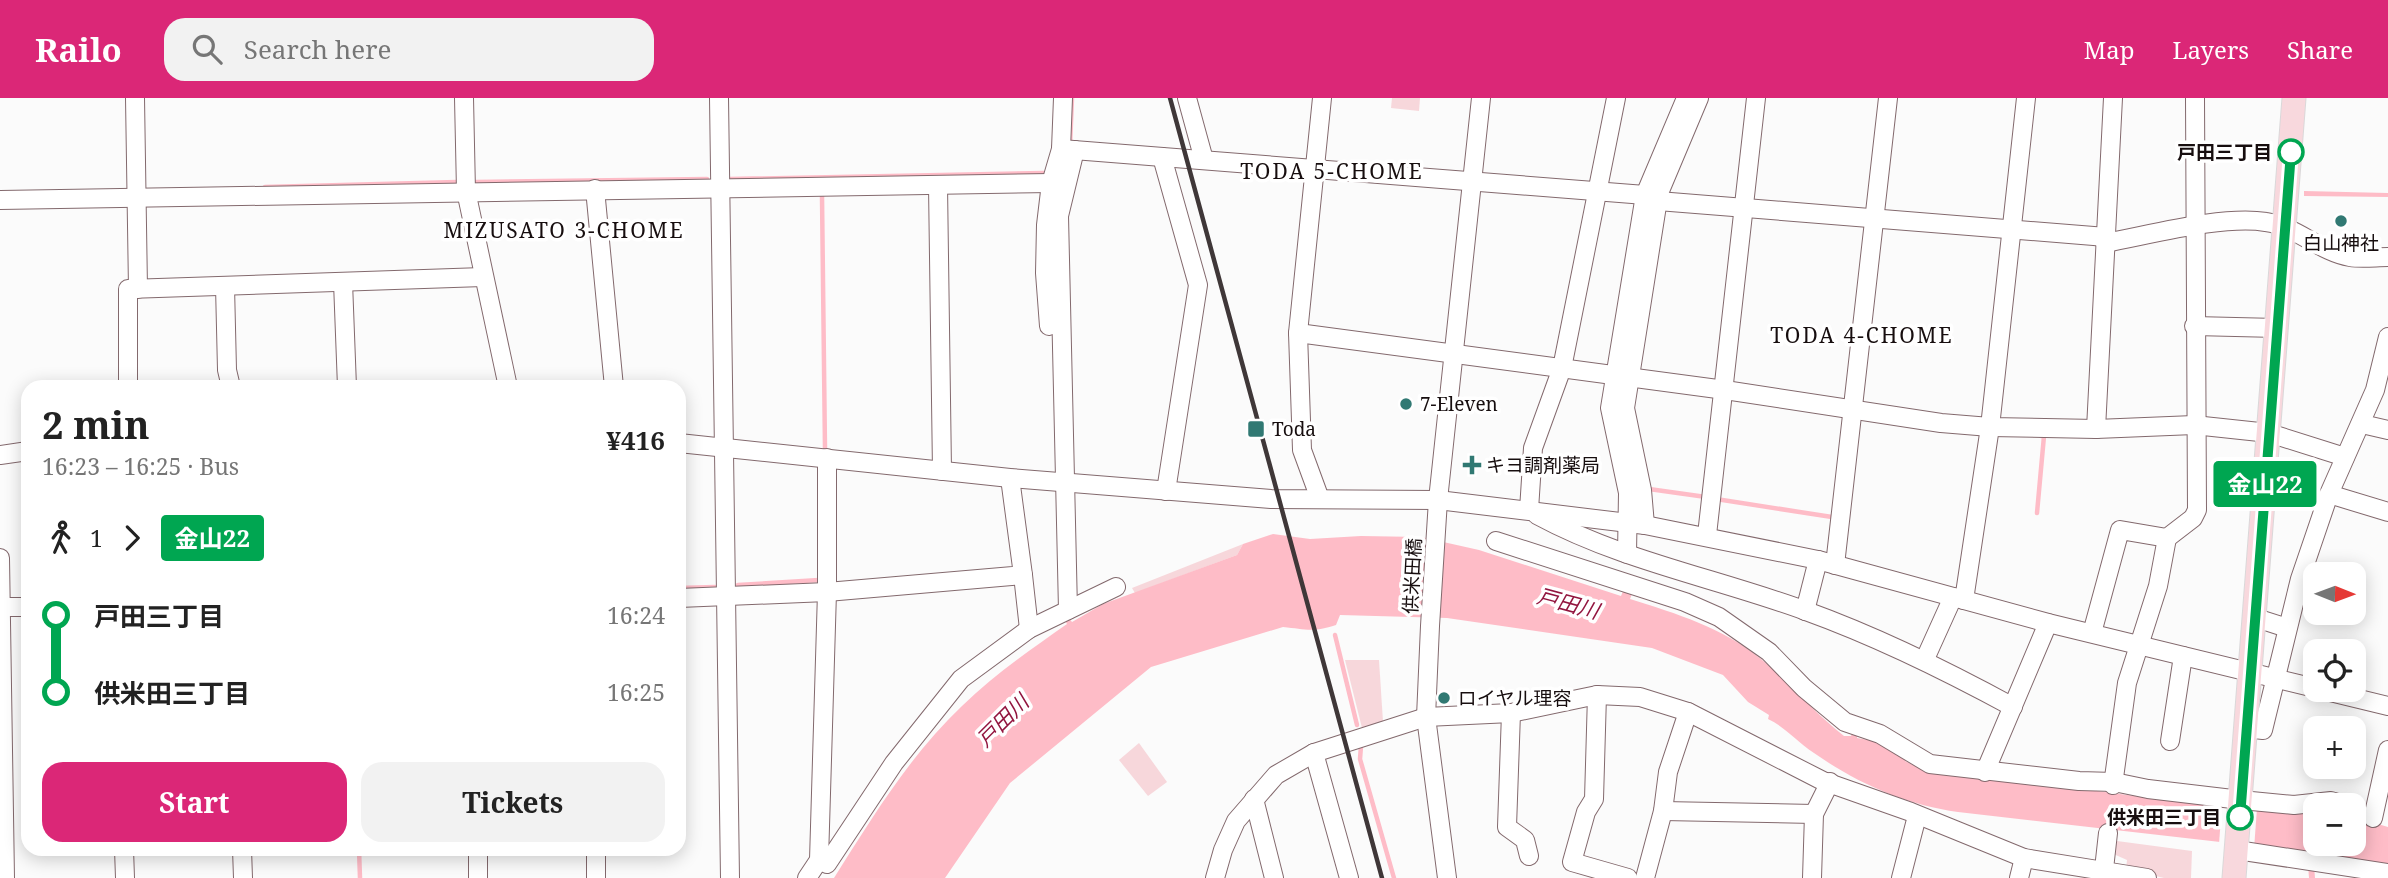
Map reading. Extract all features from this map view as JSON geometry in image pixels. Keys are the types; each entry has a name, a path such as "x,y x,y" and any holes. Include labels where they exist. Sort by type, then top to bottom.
{"main road":[{"path":"2234,878 2294,98"}],"street":[{"path":"135,98 139,197 138,289"},
{"path":"464,98 466,191 506,380"},
{"path":"719,98 730,878"},
{"path":"1059,480 1059,216 1068,150 1063,98"},
{"path":"1187,98 1204,160"},
{"path":"1320,499 1302,450 1298,333 1322,98"},
{"name":"供米田橋","path":"1447,878 1426,717 1438,500 1481,98"},
{"path":"1529,510 1533,448 1562,368 1616,98"},
{"path":"1634,556 1642,490 1625,416 1623,377 1652,198 1686,98"},
{"path":"1652,198 1699,98"},
{"path":"1707,535 1756,98"},
{"path":"1805,611 1826,563 1853,408 1888,98"},
{"path":"1925,659 1958,598 1990,428 2026,98"},
{"path":"2096,429 2113,98"},
{"path":"2113,783 2127,683 2137,644 2158,586 2166,538 2193,518 2197,510 2194,425 2195,98"},
{"path":"1068,150 1471,181 2106,240 2239,220 2267,222 2286,227 2320,246 2350,257 2388,257"},
{"path":"1068,150 1051,183 1045,273 1068,610"},
{"path":"1162,157 1198,285 1166,491"},
{"path":"0,200 1051,183"},
{"path":"938,185 942,471"},
{"path":"595,189 613,380"},
{"path":"128,380 128,289 483,278"},
{"path":"343,282 347,380"},
{"path":"225,286 231,380"},
{"path":"2194,326 2277,328"},
{"path":"1298,333 1725,390 1941,423 1990,428 2096,429 2194,425 2269,433 2345,457"},
{"path":"2245,728 2263,730 2278,679 2287,628 2300,579 2329,494 2375,390 2388,337"},
{"path":"2362,424 2388,430"},
{"path":"686,444 1010,478 1270,499 1438,500 1637,524 1707,535 1826,563 2048,622 2303,685"},
{"path":"0,455 21,452"},
{"path":"807,878 819,860 827,592 827,458"},
{"path":"1010,478 1030,629"},
{"path":"2329,494 2388,512"},
{"path":"1529,510 1580,538 1805,611 1925,659 2013,707"},
{"path":"2092,633 2120,530 2166,538"},
{"path":"1496,541 1685,602 1719,617 1744,631 1804,688 1845,722 1880,734 1930,764 1985,772 2113,783 2241,802 2303,803"},
{"path":"0,558 5,878"},
{"path":"686,598 827,592 1023,575"},
{"path":"819,860 827,864 894,763 961,679 1030,629 1116,587"},
{"path":"1,607 21,607"},
{"path":"2253,617 2287,628"},
{"path":"1985,772 2048,622"},
{"path":"2171,741 2183,656"},
{"path":"1597,695 1594,799 1586,812 1572,862 1580,871 1628,878"},
{"path":"1214,878 1236,821 1276,775 1314,753 1426,717 1511,713 1597,695 1640,697 1688,712 1823,781 2024,858 2095,872 2104,869 2147,878"},
{"path":"2366,701 2388,706"},
{"path":"1645,878 1663,811 1668,772 1688,712"},
{"path":"1511,713 1507,827 1525,840 1529,856"},
{"path":"2380,820 2388,750"},
{"path":"1314,753 1349,878"},
{"path":"1812,878 1814,814 1830,782"},
{"path":"1254,799 1275,878"},
{"path":"1663,811 1814,814"},
{"path":"1901,878 1917,816"},
{"path":"2104,869 2108,833"},
{"path":"2237,850 2388,873"},
{"path":"124,856 125,878"},
{"path":"242,856 243,878"},
{"path":"478,856 478,878"},
{"path":"596,856 596,878"},
{"path":"2019,878 2024,858"}],"shaded area":[{"path":"1392,98 1420,98 1419,111 1391,108"},
{"path":"1243,544 1237,555 1135,593 1132,588"},
{"path":"1345,660 1379,660 1383,722 1362,728"},
{"path":"1139,743 1167,782 1148,796 1119,760"},
{"path":"2117,841 2192,851 2191,878 2164,878 2126,869 2127,860 2109,852"}],"water":[{"path":"2304,191 2388,193 2388,197 2304,196"},
{"name":"戸田川","path":"1273,534 1310,539 1421,537 1479,550 1621,596 1624,589 1633,591 1630,599 1699,623 1746,648 1772,668 1844,736 1851,736 1853,731 1858,733 1857,738 1874,741 1898,756 1900,753 1906,758 1905,761 1917,767 2232,809 2274,812 2303,808 2303,852 1939,809 1883,792 1848,774 1768,719 1769,715 1748,702 1723,675 1652,648 1447,618 1340,615 1336,625 1309,630 1283,627 1151,667 1010,783 945,878 834,878 893,788 925,745 974,695 1067,624 1064,619 1068,617 1072,622 1103,604 1237,555 1243,544"},
{"path":"2366,821 2388,827 2388,864 2333,856 2366,856"},
{"path":"2307,856 2313,856 2315,878 2309,878"}],"pier":[{"path":"2222,804 2257,808 2254,849 2219,844"}],"waterway":[{"path":"1070,146 1072,98"},
{"path":"730,179 1044,173"},
{"path":"476,182 707,179"},
{"path":"265,187 457,182"},
{"path":"822,196 825,449"},
{"path":"2037,513 2044,436 2041,436"},
{"path":"1649,489 1706,497"},
{"path":"1716,499 1832,517"},
{"path":"738,585 819,580"},
{"path":"686,588 715,587"},
{"path":"1335,635 1357,725"},
{"path":"1361,746 1360,759 1394,878"},
{"path":"359,856 360,878"}],"railway":[{"path":"1170,98 1382,878"}],"bus line":[{"name":"金山22","path":"2240,817 2249,672 2291,152"}],"place":[{"name":"戸田三丁目","path":"2291,152"},
{"name":"白山神社","path":"2341,221"},
{"name":"7-Eleven","path":"1406,404"},
{"name":"Toda","path":"1256,429"},
{"name":"キヨ調剤薬局","path":"1472,465"},
{"name":"ロイヤル理容","path":"1444,698"},
{"name":"供米田三丁目","path":"2240,817"}],"district":[{"name":"TODA 5-CHOME","path":"1332,172"},
{"name":"MIZUSATO 3-CHOME","path":"564,231"},
{"name":"TODA 4-CHOME","path":"1862,336"}]}
